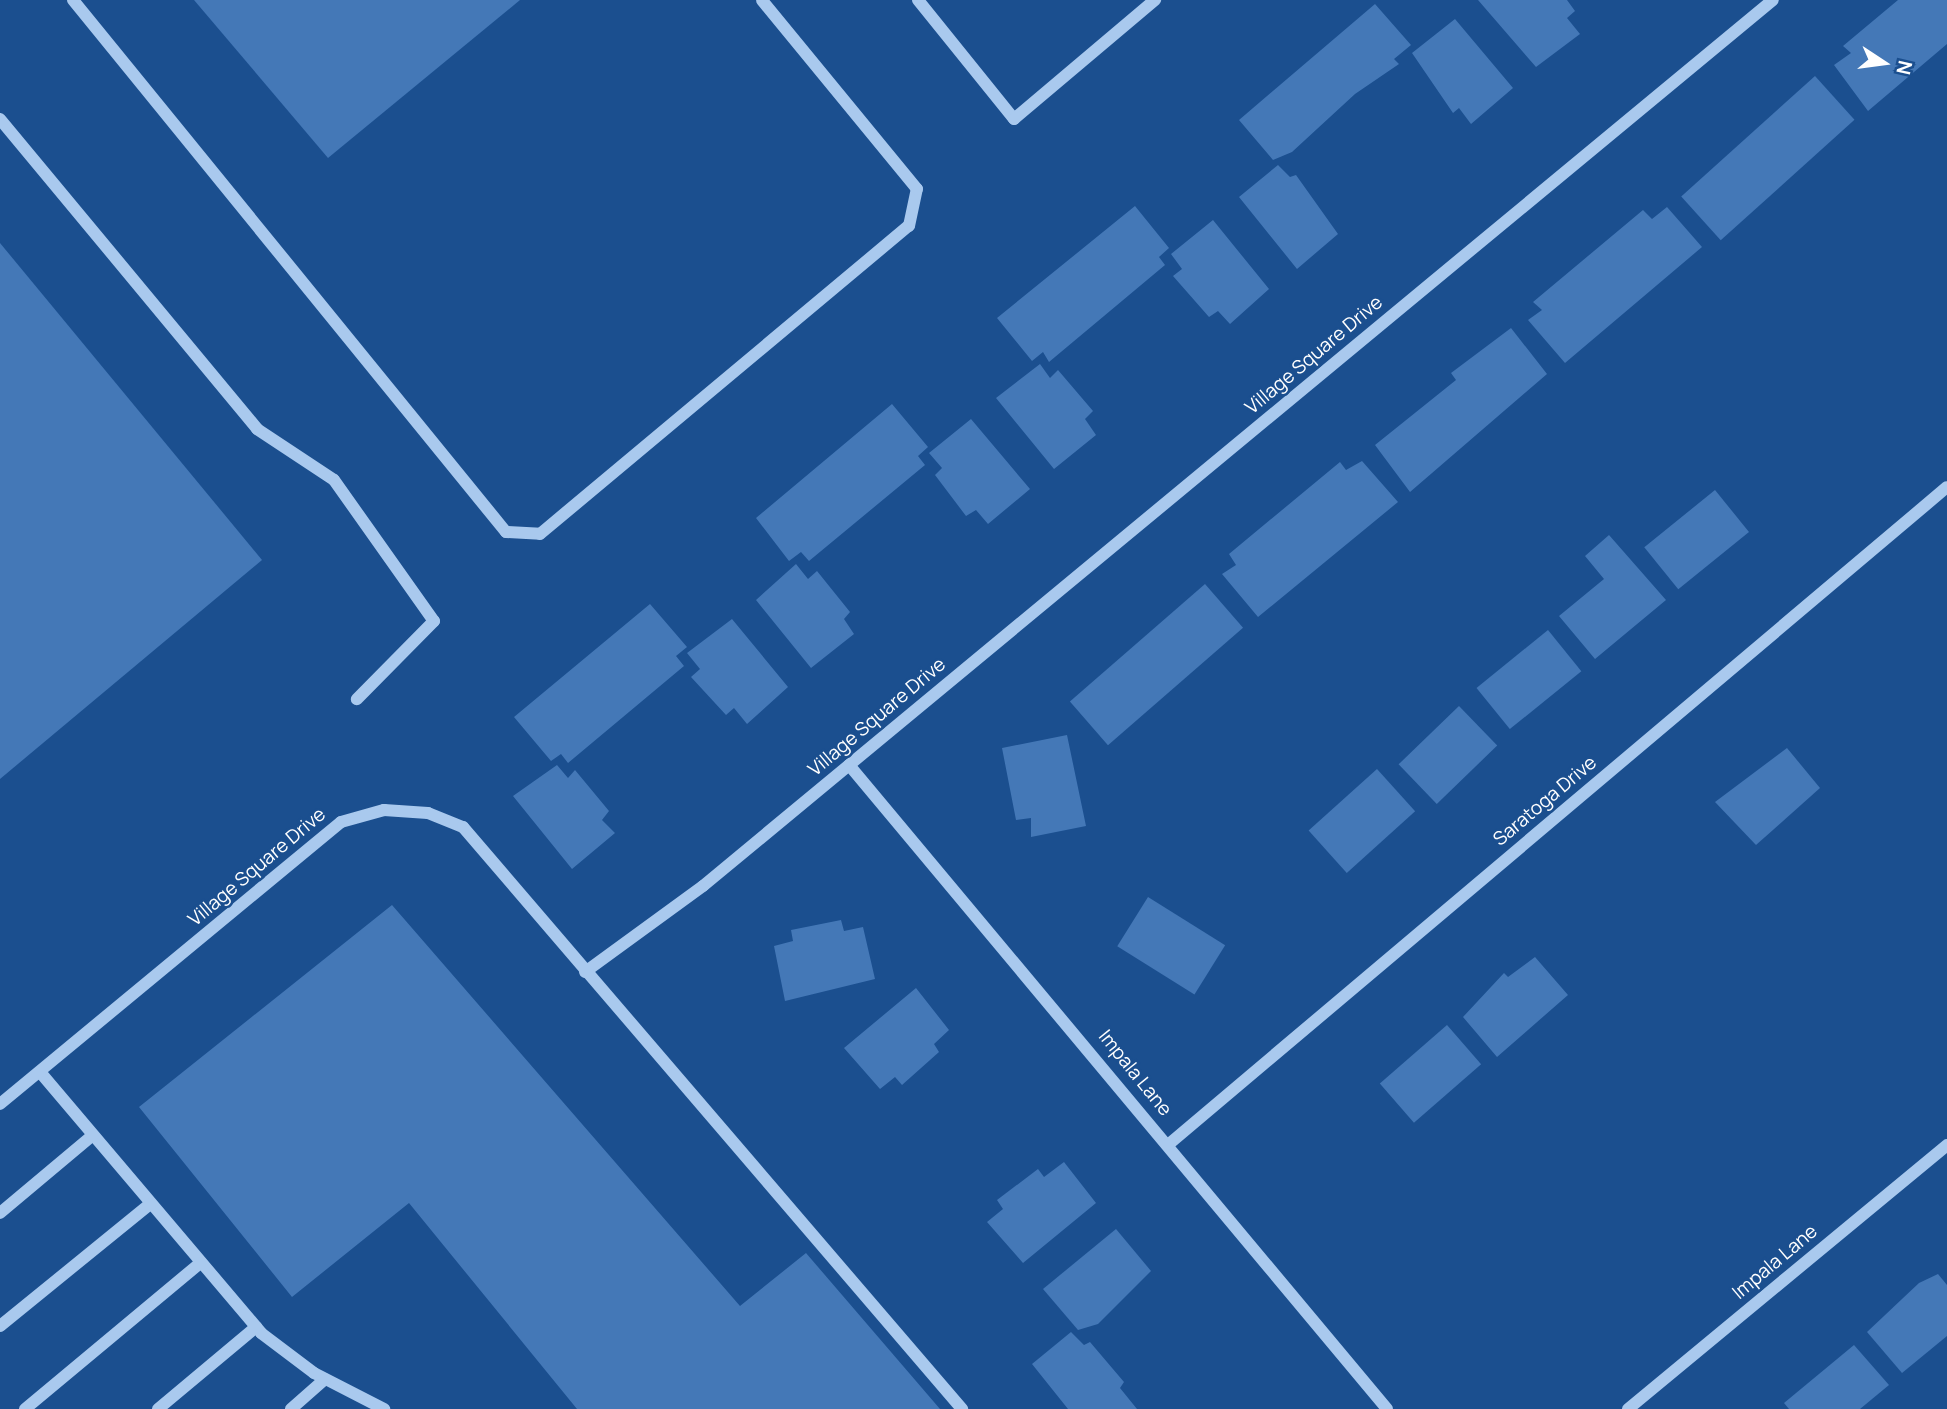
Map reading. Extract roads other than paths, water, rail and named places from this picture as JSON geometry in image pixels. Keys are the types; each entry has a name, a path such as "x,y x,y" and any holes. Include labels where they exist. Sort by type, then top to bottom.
{"street":[{"path":"73,0 506,532 540,534 909,226 917,189 762,0"},
{"path":"918,0 1014,119 1155,0"},
{"name":"Village Square Drive","path":"0,1104 341,822 384,810 428,813 463,827 585,972 703,886 1773,0"},
{"path":"0,119 257,429 334,481 434,621 357,699"},
{"name":"Saratoga Drive","path":"1169,1144 1947,487"},
{"name":"Impala Lane","path":"849,765 1169,1144 1387,1409"},
{"path":"585,972 962,1409"},
{"path":"40,1072 256,1327 325,1379 384,1409"},
{"path":"0,1213 93,1135"},
{"name":"Impala Lane","path":"1628,1409 1947,1145"},
{"path":"0,1326 150,1203"},
{"path":"25,1409 200,1263"},
{"path":"158,1409 256,1327"},
{"path":"291,1409 325,1379"}]}
